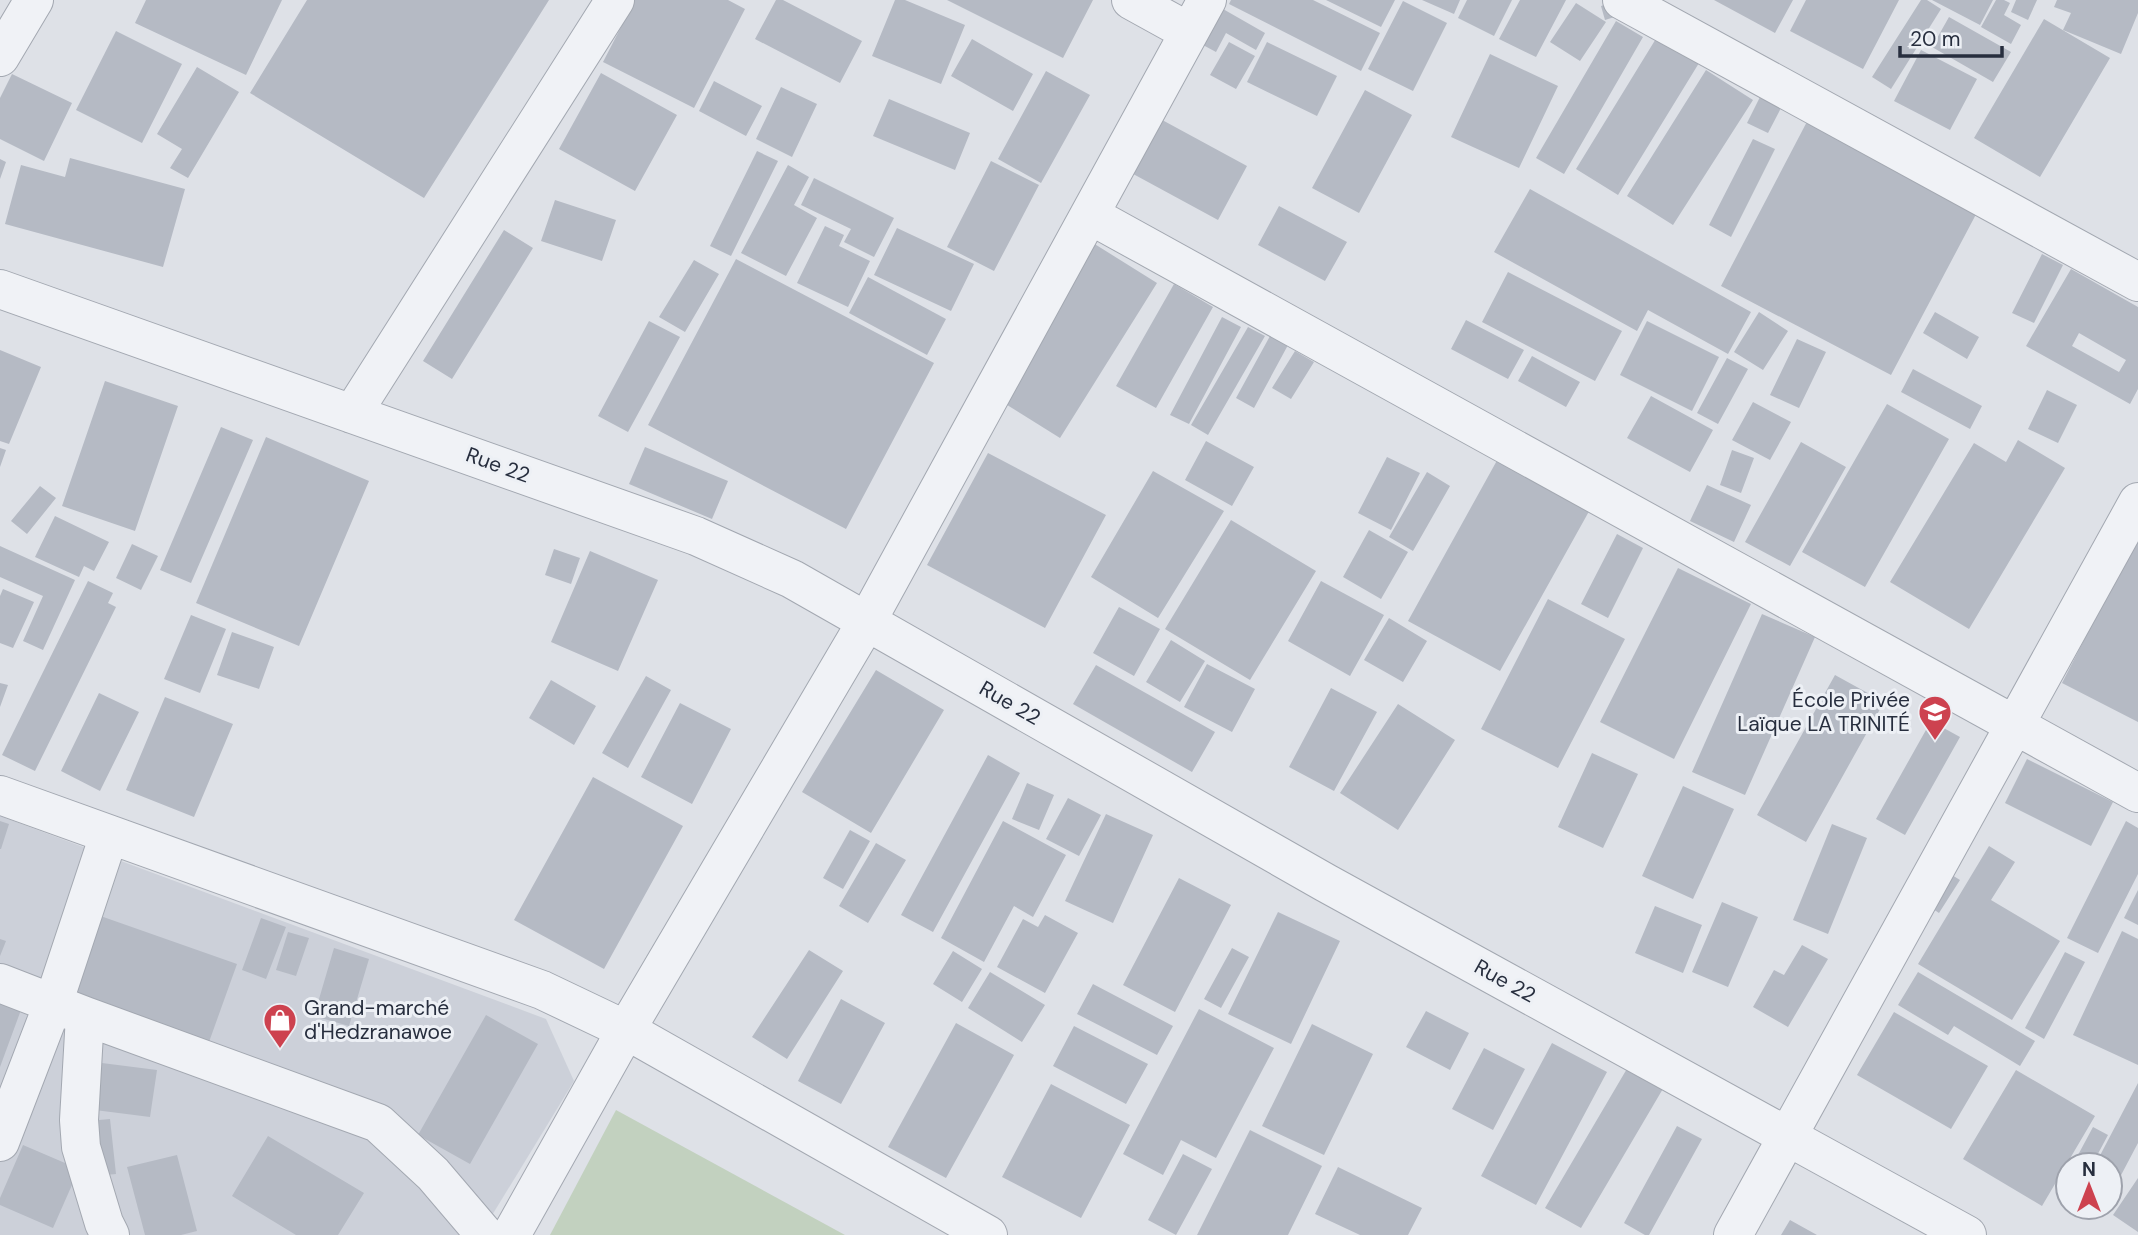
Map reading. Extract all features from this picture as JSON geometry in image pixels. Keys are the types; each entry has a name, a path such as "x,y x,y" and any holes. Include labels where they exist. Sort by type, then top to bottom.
{"street":[{"path":"0,57 34,0"},
{"path":"352,414 615,0"},
{"path":"511,1235 626,1030 867,621 1198,16 1131,0"},
{"path":"1622,0 2138,282"},
{"path":"1090,215 2138,793"},
{"name":"Rue 22","path":"0,289 696,536 792,579 1326,883 1968,1235"},
{"path":"1733,1235 2138,502"},
{"path":"0,795 542,990 626,1030 988,1235"},
{"path":"0,1142 69,1010 109,835"},
{"path":"0,982 69,1010 378,1123 433,1174 485,1235"},
{"path":"69,1010 81,1147 110,1235"}],"shaded area":[{"name":"Grand-marché d'Hedzranawoe","path":"0,816 546,1019 574,1081 480,1235 0,1235"}],"green space":[{"path":"616,1110 845,1235 550,1235"}],"building":[{"path":"146,0 282,0 246,75 135,23"},
{"path":"307,0 549,0 424,198 250,93"},
{"path":"635,0 728,0 745,9 694,108 603,62"},
{"path":"776,0 783,0 862,41 840,83 755,39"},
{"path":"895,0 905,0 965,25 941,84 872,56"},
{"path":"947,0 1093,0 1063,58"},
{"path":"1231,0 1313,0 1380,33 1361,71 1229,4"},
{"path":"1326,0 1395,0 1381,27"},
{"path":"1422,0 1460,0 1454,14"},
{"path":"1467,0 1512,0 1494,36 1458,18"},
{"path":"1520,0 1566,0 1536,57 1499,39"},
{"path":"1619,0 1624,14 1605,20 1601,6"},
{"path":"1714,0 1793,0 1775,33"},
{"path":"1806,0 1899,0 1863,69 1790,31"},
{"path":"1921,0 1927,0 1941,9 1891,89 1872,77"},
{"path":"1932,0 1993,0 1980,25"},
{"path":"1996,0 2010,3 2004,15 2021,25 2011,44 1981,27"},
{"path":"2016,0 2037,0 2028,20 2011,12"},
{"path":"2057,0 2138,0 2138,13 2121,54 2063,30 2071,13 2054,7"},
{"path":"1403,1 1447,23 1413,91 1368,69"},
{"path":"1576,3 1606,22 1580,61 1550,42"},
{"path":"1223,9 1265,33 1256,50 1226,33 1216,52 1203,45"},
{"path":"1949,17 2011,52 1993,82 1932,47"},
{"path":"2044,19 2110,58 2040,177 1974,138"},
{"path":"1616,21 1643,37 1564,174 1536,158"},
{"path":"116,31 182,64 142,143 76,110"},
{"path":"1657,37 1699,63 1618,195 1576,169"},
{"path":"972,39 1033,74 1013,111 951,76"},
{"path":"1229,42 1255,56 1236,89 1210,75"},
{"path":"1267,42 1337,76 1317,116 1247,82"},
{"path":"1921,50 1977,79 1950,130 1894,101"},
{"path":"1490,54 1558,86 1519,168 1451,137"},
{"path":"197,67 239,92 188,178 170,168 182,149 157,134"},
{"path":"1706,70 1753,100 1673,225 1627,196"},
{"path":"1046,71 1090,95 1041,183 998,159"},
{"path":"601,73 677,115 635,191 559,149"},
{"path":"12,74 72,103 44,161 0,139 0,98"},
{"path":"714,81 762,106 746,136 699,111"},
{"path":"781,87 817,104 792,157 756,139"},
{"path":"1365,90 1412,115 1359,213 1312,188"},
{"path":"1760,97 1781,108 1768,133 1747,123"},
{"path":"889,99 970,133 955,170 873,136"},
{"path":"1811,114 1982,203 1891,375 1721,286"},
{"path":"1153,115 1247,166 1218,220 1124,169"},
{"path":"1753,139 1775,149 1731,237 1709,225"},
{"path":"757,151 778,161 731,256 710,246"},
{"path":"70,158 185,189 163,267 5,224 21,165 65,177"},
{"path":"0,159 6,162 0,179"},
{"path":"991,161 1039,185 994,271 947,247"},
{"path":"788,165 809,177 794,205 817,218 786,276 741,253"},
{"path":"814,178 894,218 874,257 844,242 851,229 801,205"},
{"path":"1530,189 1751,312 1728,354 1648,310 1637,331 1494,252"},
{"path":"555,200 616,220 602,261 541,241"},
{"path":"1279,206 1347,242 1325,281 1258,245"},
{"path":"825,226 844,235 839,246 870,261 848,307 797,283"},
{"path":"897,228 974,264 951,311 874,275"},
{"path":"504,230 533,248 452,379 423,361"},
{"path":"1093,243 1157,283 1060,438 996,398"},
{"path":"2042,254 2063,265 2034,323 2012,313"},
{"path":"736,259 934,363 846,529 648,425"},
{"path":"694,260 719,274 685,332 659,317"},
{"path":"2071,269 2138,307 2138,389 2130,404 2026,346","holes":["2079,333 2126,360 2119,372 2072,346"]},
{"path":"1508,272 1622,331 1595,381 1482,322"},
{"path":"868,277 946,319 927,355 849,313"},
{"path":"1174,284 1213,307 1156,408 1116,386"},
{"path":"1759,312 1788,331 1763,370 1734,352"},
{"path":"1935,312 1979,337 1967,359 1923,333"},
{"path":"1222,317 1241,327 1189,424 1170,415"},
{"path":"1466,320 1524,350 1508,379 1451,349"},
{"path":"649,321 680,337 628,432 598,416"},
{"path":"1647,321 1719,357 1692,411 1620,375"},
{"path":"1248,327 1265,336 1208,435 1191,425"},
{"path":"1270,336 1288,345 1254,408 1236,398"},
{"path":"1797,339 1826,352 1799,408 1770,395"},
{"path":"0,350 41,367 9,444 0,441"},
{"path":"1295,351 1314,362 1291,399 1272,388"},
{"path":"1532,356 1580,382 1566,407 1518,381"},
{"path":"1727,358 1748,369 1718,424 1697,413"},
{"path":"1913,369 1982,406 1970,429 1901,392"},
{"path":"105,381 178,406 135,531 62,506"},
{"path":"2047,390 2077,405 2058,443 2028,429"},
{"path":"1651,396 1713,430 1690,472 1627,438"},
{"path":"1753,402 1791,422 1770,460 1732,440"},
{"path":"1887,404 1949,439 1865,587 1802,552"},
{"path":"221,427 253,440 191,583 160,570"},
{"path":"266,437 369,481 299,646 196,603"},
{"path":"2018,440 2065,468 1969,629 1890,582 1974,443 2006,462"},
{"path":"1206,441 1254,467 1232,506 1185,480"},
{"path":"1801,442 1846,467 1790,566 1745,542"},
{"path":"1505,446 1597,497 1500,671 1408,621"},
{"path":"645,447 728,481 712,519 629,484"},
{"path":"0,448 6,450 0,467"},
{"path":"1732,450 1754,458 1741,493 1720,485"},
{"path":"988,453 1106,515 1045,628 927,565"},
{"path":"1387,457 1420,473 1391,530 1358,513"},
{"path":"1153,471 1224,511 1158,618 1091,577"},
{"path":"1427,472 1450,486 1413,551 1389,537"},
{"path":"1707,485 1751,505 1734,542 1690,521"},
{"path":"40,486 56,498 27,534 11,521"},
{"path":"55,516 109,542 94,571 84,566 79,577 35,557"},
{"path":"1231,520 1316,571 1250,680 1165,629"},
{"path":"1369,530 1408,552 1381,599 1343,577"},
{"path":"1617,534 1643,548 1608,618 1581,604"},
{"path":"2138,535 2138,722 2062,683"},
{"path":"132,544 158,556 141,590 116,578"},
{"path":"0,546 75,580 43,650 23,641 43,596 0,577"},
{"path":"554,549 580,558 571,584 545,575"},
{"path":"590,551 658,580 618,671 551,642"},
{"path":"1678,568 1751,604 1674,759 1600,722"},
{"path":"88,581 113,593 108,603 116,607 35,771 2,755"},
{"path":"1321,581 1384,615 1350,676 1288,641"},
{"path":"3,589 34,602 13,648 0,643 0,596"},
{"path":"1548,599 1625,639 1558,768 1481,729"},
{"path":"1119,607 1160,629 1134,676 1093,653"},
{"path":"1762,614 1815,637 1745,795 1692,772"},
{"path":"191,615 226,629 200,693 164,679"},
{"path":"1389,618 1427,641 1403,682 1364,660"},
{"path":"232,632 274,647 259,689 217,675"},
{"path":"1171,640 1205,661 1180,702 1146,682"},
{"path":"1207,664 1255,689 1232,732 1184,707"},
{"path":"1096,665 1215,732 1192,772 1073,704"},
{"path":"876,670 944,710 871,833 802,792"},
{"path":"1835,675 1884,702 1806,842 1757,815"},
{"path":"646,676 671,690 628,768 602,753"},
{"path":"551,680 596,706 574,745 529,718"},
{"path":"0,683 8,685 0,707"},
{"path":"1331,688 1377,712 1334,791 1289,767"},
{"path":"99,693 139,712 100,791 61,771"},
{"path":"165,697 233,724 194,817 126,790"},
{"path":"680,703 731,729 692,804 641,777"},
{"path":"1398,704 1455,740 1398,830 1340,793"},
{"path":"1931,721 1960,737 1905,835 1876,819"},
{"path":"1592,753 1638,774 1603,848 1558,827"},
{"path":"988,755 1020,773 933,932 901,915"},
{"path":"2027,759 2113,802 2091,846 2005,803"},
{"path":"593,777 683,826 604,969 514,920"},
{"path":"1027,783 1054,795 1039,830 1012,819"},
{"path":"1683,786 1734,809 1693,899 1642,876"},
{"path":"1068,798 1101,815 1079,856 1046,839"},
{"path":"1106,814 1153,835 1113,923 1065,901"},
{"path":"0,821 9,824 1,849 0,849"},
{"path":"1003,821 1066,855 1033,917 1014,906 984,962 941,938"},
{"path":"2126,821 2138,828 2138,874 2098,953 2067,938"},
{"path":"1832,824 1867,838 1828,934 1793,920"},
{"path":"850,830 870,841 843,889 823,878"},
{"path":"876,843 906,860 868,923 839,906"},
{"path":"1989,846 2015,862 1991,900 2060,941 2012,1020 1918,964"},
{"path":"1947,872 1960,880 1939,913 1927,905"},
{"path":"1179,878 1231,905 1175,1012 1123,985"},
{"path":"2138,890 2138,925 2124,918"},
{"path":"1722,902 1758,917 1728,987 1692,972"},
{"path":"1655,906 1702,925 1683,973 1635,953"},
{"path":"1278,912 1340,941 1291,1044 1228,1014"},
{"path":"92,913 237,964 209,1042 64,990"},
{"path":"1045,915 1078,933 1045,993 997,967 1023,919 1038,927"},
{"path":"261,918 286,927 266,979 242,970"},
{"path":"2122,931 2138,939 2138,1065 2073,1035"},
{"path":"288,932 309,938 296,976 276,970"},
{"path":"0,939 6,941 0,956"},
{"path":"1802,945 1828,959 1788,1027 1753,1007 1774,970 1784,975"},
{"path":"334,948 369,959 349,1026 314,1016"},
{"path":"1232,948 1249,957 1221,1008 1204,999"},
{"path":"809,950 843,971 787,1059 752,1037"},
{"path":"953,951 982,969 962,1002 933,984"},
{"path":"2065,952 2085,962 2044,1039 2025,1028"},
{"path":"990,972 1045,1005 1022,1042 968,1008"},
{"path":"1918,972 2035,1041 2020,1066 1954,1026 1948,1035 1898,1005"},
{"path":"1093,984 1173,1026 1157,1055 1077,1014"},
{"path":"0,991 25,999 0,1067"},
{"path":"841,999 885,1023 841,1104 798,1081"},
{"path":"1199,1009 1274,1048 1216,1158 1181,1140 1163,1175 1123,1154"},
{"path":"1426,1011 1469,1033 1450,1070 1406,1047"},
{"path":"1894,1012 1988,1066 1951,1129 1857,1075"},
{"path":"486,1015 538,1044 470,1164 418,1135"},
{"path":"956,1023 1014,1055 946,1178 888,1147"},
{"path":"1312,1024 1373,1054 1324,1155 1262,1126"},
{"path":"1074,1026 1148,1064 1126,1104 1053,1066"},
{"path":"1552,1043 1607,1072 1536,1205 1481,1176"},
{"path":"1484,1048 1525,1069 1493,1130 1452,1109"},
{"path":"94,1062 157,1070 150,1117 87,1109"},
{"path":"1628,1067 1664,1087 1581,1228 1545,1208"},
{"path":"2016,1070 2095,1116 2074,1151 2054,1151 2054,1186 2042,1206 1963,1159"},
{"path":"2138,1083 2138,1143 2124,1170 2124,1151 2102,1151"},
{"path":"1051,1084 1130,1125 1081,1218 1002,1177"},
{"path":"110,1119 116,1174 94,1176 88,1121"},
{"path":"1677,1126 1702,1139 1649,1235 1645,1235 1624,1223"},
{"path":"2093,1127 2108,1135 2099,1151 2080,1151"},
{"path":"1250,1130 1322,1166 1288,1235 1197,1235"},
{"path":"268,1136 364,1193 338,1235 296,1235 232,1196"},
{"path":"23,1145 79,1169 53,1228 0,1205 0,1198"},
{"path":"1183,1154 1212,1169 1176,1235 1148,1220"},
{"path":"177,1155 197,1231 181,1235 145,1235 127,1167"},
{"path":"1338,1167 1422,1208 1408,1235 1360,1235 1315,1214"},
{"path":"2138,1178 2138,1232 2122,1221 2124,1221 2124,1199"},
{"path":"1790,1220 1817,1235 1781,1235"}],"place":[{"name":"École Privée Laïque LA TRINITÉ","path":"1935,742"},
{"name":"Grand-marché d'Hedzranawoe","path":"280,1050"}]}
